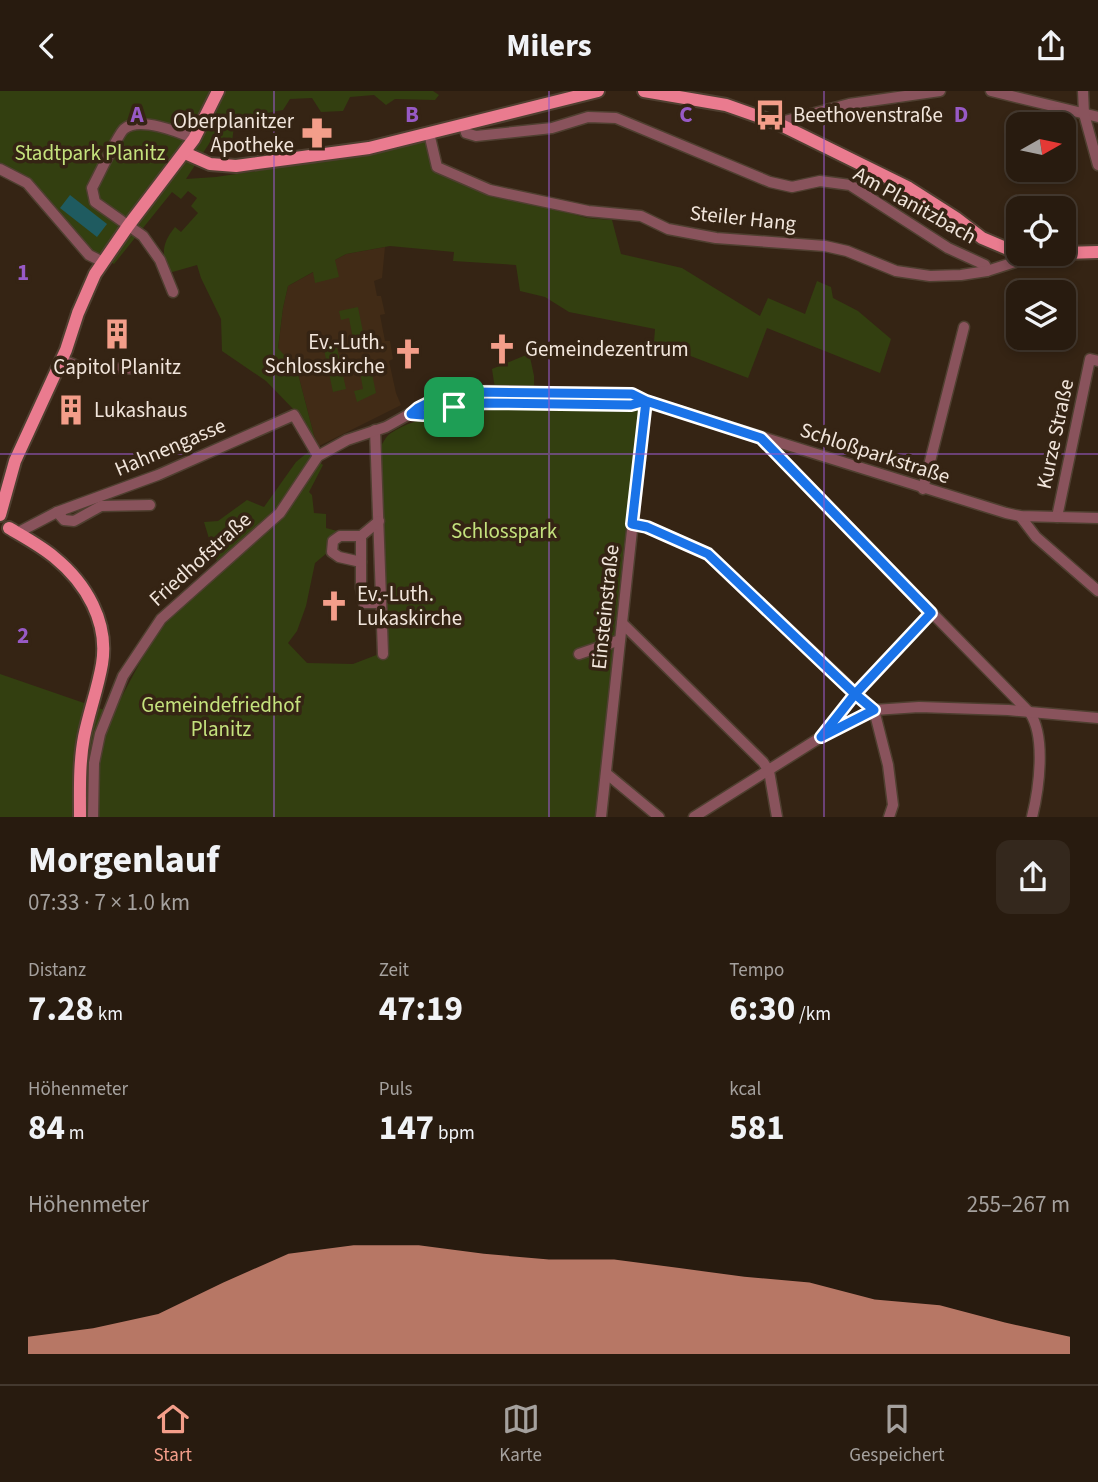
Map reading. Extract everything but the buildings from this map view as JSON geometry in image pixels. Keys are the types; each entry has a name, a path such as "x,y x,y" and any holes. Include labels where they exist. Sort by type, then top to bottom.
{"main road":[{"path":"80,817 84,740 103,663 104,641 100,619 89,596 54,556 9,533 6,520 0,516 14,464 63,355 78,313 103,262 185,153 218,91"},
{"path":"185,153 209,164 236,166 369,148 598,91"},
{"path":"644,91 726,105 777,123 909,188 982,238 1006,248"},
{"path":"1076,253 1098,252"},
{"path":"0,482 14,464"}],"street":[{"path":"777,123 849,104 940,91"},
{"path":"991,91 1098,117"},
{"path":"1083,91 1084,114 1098,165"},
{"name":"Am Planitzbach","path":"464,125 466,133 476,136 552,128 588,117 616,118 770,182 792,187 820,181 850,185 938,242 985,265 987,271"},
{"path":"173,292 160,260 143,236 95,202 92,188 124,129 134,124 160,126 194,139"},
{"name":"Steiler Hang","path":"429,133 437,167 490,190 588,211 640,216 668,229 716,238 825,246 847,251 896,271 930,276 961,275 1006,265"},
{"path":"0,169 26,184 89,254 103,262"},
{"path":"143,236 155,234"},
{"path":"923,489 964,327"},
{"path":"63,355 82,368 161,369"},
{"name":"Kurze Straße","path":"1057,517 1094,360"},
{"name":"Schloßparkstraße","path":"318,456 347,440 383,430 438,398 486,391 632,394 646,401 923,489 1020,516 1098,518"},
{"name":"Einsteinstraße","path":"601,817 646,401"},
{"name":"Hahnengasse","path":"9,533 57,512 158,475 294,415 318,456"},
{"path":"383,430 379,521 383,654"},
{"path":"761,438 1030,713 1035,721 1039,741 1036,800 1032,817"},
{"name":"Friedhofstraße","path":"93,817 94,763 98,744 123,676 161,619 280,513 318,456"},
{"path":"57,512 64,520 74,521 101,506 150,505"},
{"path":"1020,516 1036,537 1098,591"},
{"path":"361,562 339,557 332,552 333,541 340,536 361,536 379,521"},
{"path":"632,524 647,527 708,554 874,710 888,765 892,805 889,817"},
{"path":"361,536 361,588 364,603 381,603"},
{"path":"821,737 855,694 931,613"},
{"path":"622,623 769,771 777,817"},
{"path":"579,654 620,640"},
{"path":"694,817 821,737 874,710 919,706 1098,718"},
{"path":"607,774 659,817"}],"shaded area":[{"path":"385,247 382,278 374,281 385,314 380,315 385,341 390,341 393,359 389,361 401,405 317,447 297,370 278,349 288,286 346,254"}],"green space":[{"name":"Stadtpark Planitz","path":"0,91 433,91 439,95 435,100 395,99 386,105 374,95 350,97 343,111 321,112 312,98 290,99 283,110 235,119 231,149 221,148 216,140 216,133 186,179 354,156 427,141 431,168 488,190 587,218 612,220 621,254 682,268 760,316 768,298 805,314 817,281 831,287 833,298 858,311 891,339 880,373 767,328 748,378 654,342 655,329 569,312 545,297 520,291 516,265 453,261 454,252 390,246 346,254 335,260 339,277 315,283 313,272 288,286 283,308 278,348 297,370 317,447 297,413 266,381 222,351 221,319 197,265 169,273 164,254 167,238 175,227 181,232 198,213 191,206 197,198 188,191 181,199 172,192 114,264 102,258 80,239 39,191 15,172 0,165"},
{"path":"358,307 366,347 355,350 349,318 341,320 339,311"},
{"path":"336,343 346,389 333,392 323,345"},
{"path":"526,355 530,357 534,387 495,389 492,369"},
{"path":"369,359 376,393 357,402 354,391 363,389 358,361"},
{"path":"566,408 640,408 596,817 0,817 0,674 113,713 147,649 179,605 220,567 204,522 218,521 247,500 264,507 296,462 308,452 323,465 309,492 312,495 314,513 326,514 326,528 337,531 340,542 315,563 306,606 297,631 288,643 307,663 353,664 379,654 386,655 379,450 386,438 408,424 451,414"}],"water":[{"path":"70,195 107,224 97,237 60,208"}],"place":[{"name":"Beethovenstraße","path":"770,115"},
{"name":"Oberplanitzer Apotheke","path":"317,133"},
{"name":"Capitol Planitz","path":"117,334"},
{"name":"Gemeindezentrum","path":"502,349"},
{"name":"Ev.-Luth. Schlosskirche","path":"408,354"},
{"name":"Lukashaus","path":"71,410"},
{"name":"Ev.-Luth. Lukaskirche","path":"334,606"}],"route":[{"path":"454,407 423,415 411,414 438,398 486,391 632,394 646,401 632,524 647,527 708,554 855,694 821,737 874,710 855,694 931,613 761,438 646,401 631,405 486,403 454,407"}],"park label":[{"name":"Schlosspark","path":"504,531"},
{"name":"Gemeindefriedhof Planitz","path":"221,717"}]}
